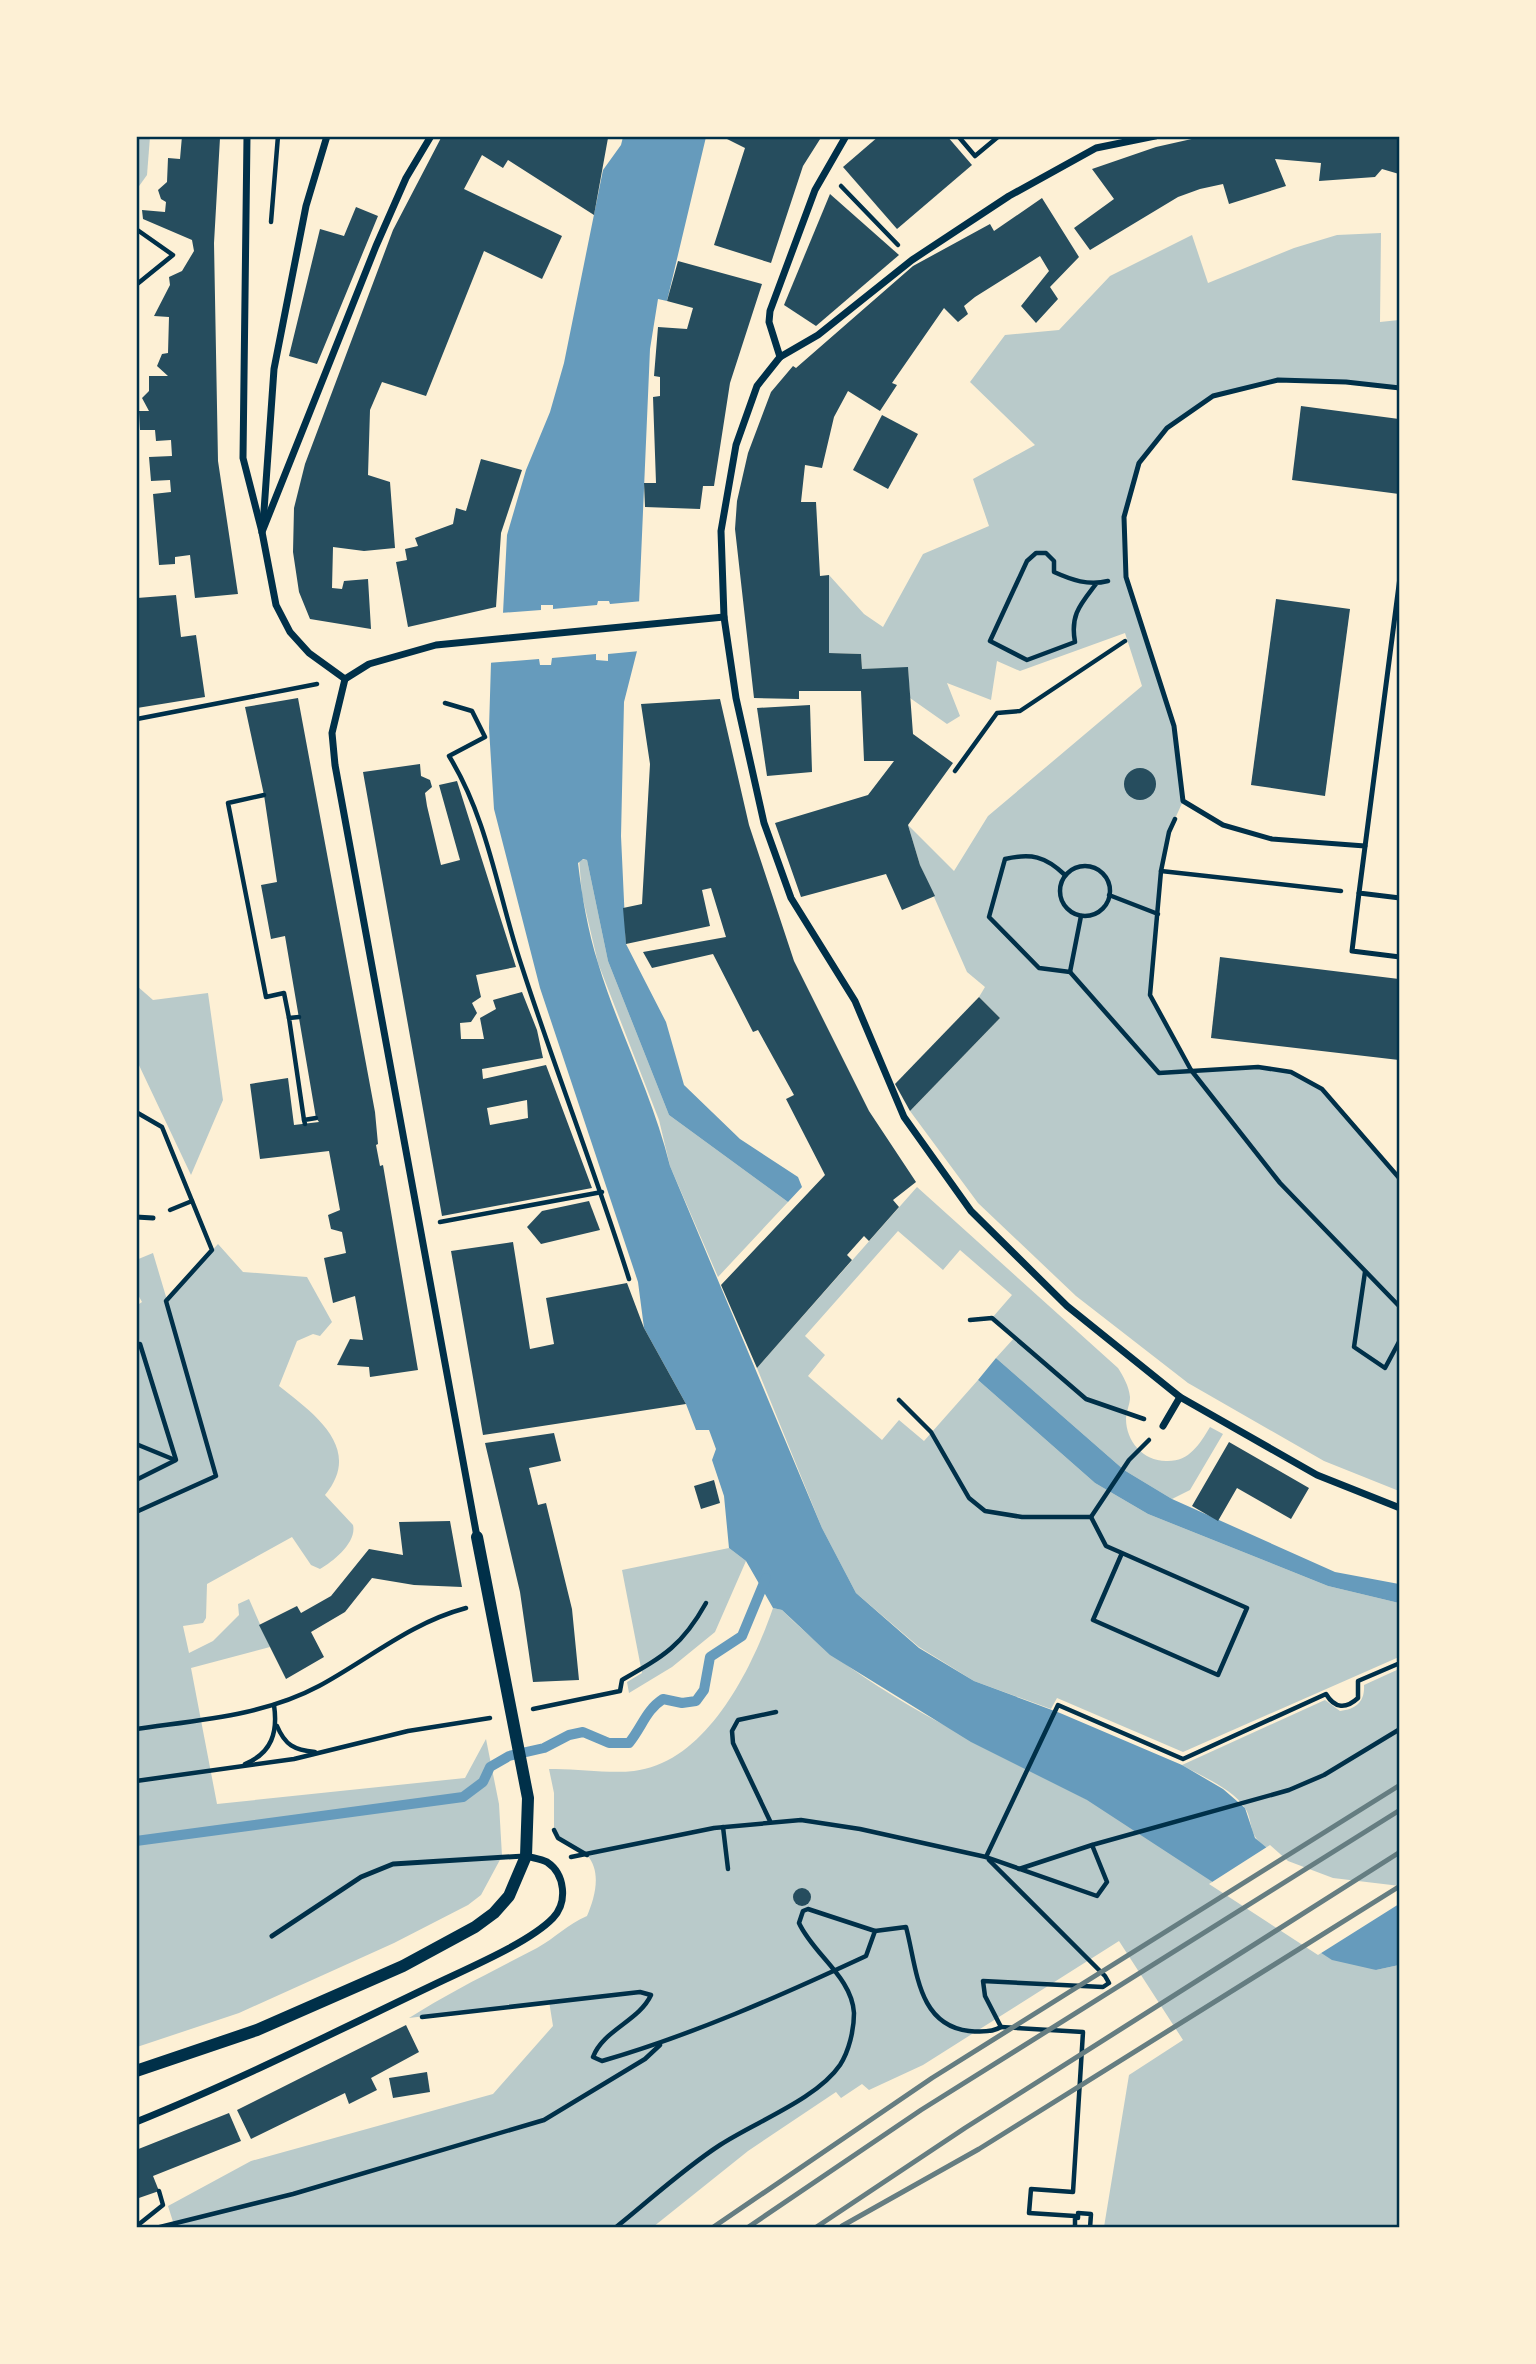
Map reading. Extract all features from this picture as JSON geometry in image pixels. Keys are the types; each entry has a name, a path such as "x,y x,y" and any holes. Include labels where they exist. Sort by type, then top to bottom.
{"street":[{"path":"247,136 243,458 262,532 276,605 290,632 309,653 345,679"},
{"path":"262,532 274,369 306,206 327,136"},
{"path":"262,532 376,246 406,178 431,136"},
{"path":"780,357 769,322 770,311 815,190 846,136"},
{"path":"1155,136 1096,148 1009,195 912,260 818,335 780,357 757,386 733,457 721,531 724,617 736,698 764,823 791,898 855,1001 904,1117 971,1211 1067,1306 1180,1397 1317,1475 1399,1508"},
{"path":"136,2071 257,2030 391,1972 475,1927 494,1913 509,1896 526,1856 529,1837 528,1798 489,1602 335,765 332,733 345,679 369,664 436,645 724,617"},
{"path":"1163,1426 1180,1397"},
{"path":"136,2122 493,1956 540,1927 558,1910 563,1887 557,1872 545,1861 526,1856"}],"lane":[{"path":"1365,846 1272,839 1223,825 1183,802 1174,726 1126,577 1124,517 1139,463 1167,428 1213,396 1278,380 1346,382 1399,388"},
{"path":"1399,578 1352,951 1399,957"},
{"path":"1359,893 1399,898"},
{"path":"136,1217 153,1217"},
{"path":"272,1936 361,1877 393,1864 526,1856"}],"path":[{"path":"958,136 975,156 999,136"},
{"path":"859,205 892,239"},
{"path":"136,229 173,255 136,285"},
{"path":"1096,584 1080,604 1072,625 1075,642 1027,660 990,641 1027,561 1036,553 1046,553 1054,561 1054,572 1072,580 1096,584 1126,577"},
{"path":"955,771 997,713 1020,711 1143,630"},
{"path":"137,719 345,679"},
{"path":"445,703 472,711 485,737 449,756 481,819 521,965 602,1192 629,1279"},
{"path":"264,795 228,803 265,996 284,993 305,1122 316,1118"},
{"path":"1183,802 1169,832 1161,872 1150,995 1191,1070 1280,1183 1399,1307"},
{"path":"1065,875 1049,860 1027,854 1005,859 989,917 1039,968 1070,972 1159,1073 1258,1067 1291,1072 1322,1089 1399,1180"},
{"path":"1089,866 1101,871 1108,882 1109,895 1104,907 1094,914 1081,916 1069,910 1061,900 1060,887 1065,875 1076,867 1089,866"},
{"path":"1161,872 1359,893"},
{"path":"1109,895 1158,914"},
{"path":"1070,972 1081,916"},
{"path":"289,1018 299,1017"},
{"path":"136,1111 162,1127 212,1250 166,1301 216,1476 136,1511"},
{"path":"419,1226 602,1192"},
{"path":"1366,1271 1354,1347 1385,1368 1399,1340"},
{"path":"970,1320 992,1318 1086,1399 1163,1426"},
{"path":"136,1345 140,1344 176,1460"},
{"path":"899,1400 932,1432 969,1498 985,1511 1022,1517 1091,1517"},
{"path":"136,1444 176,1460"},
{"path":"136,1480 176,1460"},
{"path":"1091,1517 1129,1460"},
{"path":"1091,1517 1106,1546 1248,1608 1218,1675 1093,1620 1122,1553"},
{"path":"136,1729 229,1716 274,1705 318,1686 398,1635 442,1615 489,1602"},
{"path":"537,1708 620,1691 622,1680 664,1657 690,1632 706,1603"},
{"path":"986,1856 1058,1705 1183,1759 1326,1694 1331,1703 1340,1707 1351,1705 1358,1698 1358,1681 1399,1663"},
{"path":"274,1705 283,1740 295,1750 320,1752"},
{"path":"770,1821 733,1744 732,1731 738,1720 776,1712"},
{"path":"136,1781 238,1767 320,1752 408,1731 510,1714"},
{"path":"238,1767 257,1759 270,1744 277,1725"},
{"path":"1019,1869 1092,1845 1289,1790 1324,1775 1399,1729"},
{"path":"554,1818 554,1832 558,1838 587,1855 723,1827 801,1820 860,1829 986,1856 1097,1896 1107,1882 1092,1845"},
{"path":"723,1827 728,1869"},
{"path":"986,1856 1109,1983 1103,1987 983,1981 985,1996 1001,2027"},
{"path":"615,2228 719,2146 820,2085 840,2065 851,2041 854,2012 848,1990 803,1932 799,1923 803,1911 808,1909 875,1931 906,1927 924,2001 935,2016 953,2028 971,2031 997,2030 1001,2027 1083,2032 1073,2192 1031,2189 1029,2213 1075,2216 1076,2228"},
{"path":"409,2018 640,1992 651,1994 647,2004 597,2046 593,2057 602,2061 661,2044 866,1956 875,1931"},
{"path":"156,2228 293,2194 544,2120 645,2059 661,2044"},
{"path":"141,2228 138,2225 163,2205 159,2191"},
{"path":"1076,2228 1078,2213 1091,2214 1090,2228"}],"shaded area":[{"path":"137,136 150,137 147,175 137,189"},
{"path":"1381,233 1380,322 1399,320 1399,388 1346,382 1278,380 1213,396 1167,428 1139,463 1124,517 1126,577 1174,726 1183,801 1169,832 1161,871 1150,995 1191,1070 1264,1068 1304,1078 1319,1088 1349,1117 1399,1179 1399,1491 1324,1461 1188,1383 1076,1296 978,1203 910,1111 1000,1018 979,997 985,987 967,972 920,865 908,825 954,871 988,816 1142,686 1125,633 1020,671 997,661 991,700 947,683 960,716 947,724 910,698 908,668 862,669 861,654 829,653 829,575 864,614 883,627 923,554 989,526 973,479 1035,445 970,382 1005,335 1059,330 1110,276 1192,235 1208,283 1294,248 1337,235"},
{"path":"579,859 587,860 608,961 669,1115 788,1202 718,1277 670,1166 659,1120 598,963 582,895"},
{"path":"137,986 153,1000 208,993 223,1100 191,1175 137,1061"},
{"path":"917,1187 1118,1368 1129,1393 1126,1419 1129,1435 1143,1454 1158,1460 1174,1461 1192,1451 1210,1427 1223,1434 1190,1490 1172,1499 1124,1470 996,1358 1015,1337 992,1318 1012,1295 960,1250 943,1270 898,1231 805,1336 825,1355 808,1376 882,1440 899,1420 924,1441 978,1380 1095,1483 1148,1514 1328,1586 1399,1603 1399,1657 1183,1752 1057,1698 1051,1709 974,1681 919,1647 856,1593 822,1528 757,1368"},
{"path":"218,1244 243,1272 307,1277 332,1322 320,1336 313,1334 297,1341 279,1386 319,1420 337,1447 339,1462 336,1478 325,1495 353,1525 353,1531 352,1538 343,1550 320,1569 311,1565 292,1537 207,1584 206,1618 203,1623 183,1626 189,1653 213,1641 239,1615 238,1604 249,1599 270,1647 191,1668 217,1804 465,1778 486,1739 499,1804 502,1856 481,1895 468,1905 394,1943 239,2013 137,2047 136,1306 142,1302 137,1293 136,1260 153,1253 167,1300"},
{"path":"729,1548 746,1561 715,1632 672,1667 629,1693 627,1682 642,1673 622,1570"},
{"path":"773,1608 782,1610 815,1641 851,1668 928,1716 1124,1820 1376,1970 1399,1965 1399,2227 1104,2227 1129,2075 1183,2040 1119,1941 923,2065 869,2090 862,2084 841,2098 836,2092 748,2151 653,2227 175,2228 168,2206 251,2161 493,2094 553,2026 549,2001 409,2018 537,1948 587,1916 596,1885 594,1869 587,1855 554,1832 554,1793 549,1769 634,1771 660,1764 683,1751 704,1732 739,1684 753,1658"},
{"path":"1399,1669 1399,1890 1322,1878 1285,1863 1269,1852 1256,1838 1247,1811 1239,1801 1225,1789 1182,1765 1325,1700 1340,1711 1351,1708 1361,1700 1364,1685"}],"water":[{"path":"623,137 706,137 667,301 658,299 650,349 637,651 624,702 621,836 626,944 666,1022 684,1085 740,1139 798,1177 802,1187 788,1202 669,1115 608,961 587,860 583,859 578,863 581,888 598,963 655,1114 670,1166 822,1528 856,1593 919,1648 974,1681 1060,1713 1182,1765 1223,1789 1245,1808 1255,1838 1287,1865 1332,1882 1399,1890 1399,1965 1376,1970 1332,1960 1087,1800 971,1742 830,1655 782,1610 773,1608 746,1561 729,1548 724,1496 712,1460 716,1449 709,1430 696,1430 686,1404 644,1328 638,1282 540,988 494,809 489,728 491,663 503,613 507,535 526,470 550,412 564,363 603,170 621,145"},
{"path":"996,1358 1124,1470 1172,1499 1335,1572 1399,1584 1399,1603 1328,1586 1148,1514 1095,1483 978,1380"}],"pier":[{"path":"598,601 609,601 610,604 643,601 640,651 608,654 608,661 596,660 596,654 552,658 551,665 540,665 539,659 487,663 500,613 541,610 541,605 553,605 553,609 597,605"},
{"path":"1270,1845 1288,1861 1333,1878 1400,1886 1399,1904 1318,1955 1209,1884"}],"building":[{"path":"182,136 220,138 214,243 218,461 238,594 195,598 190,555 175,557 175,564 159,565 153,494 171,492 170,480 151,481 149,457 172,456 171,440 156,441 155,430 140,430 139,411 149,411 142,398 149,391 149,376 168,376 157,366 162,354 168,353 169,317 154,316 170,285 169,277 182,271 194,251 192,240 143,219 142,210 165,212 166,202 161,199 158,190 167,182 168,158 180,159"},
{"path":"442,136 608,138 594,215 508,160 503,168 482,155 464,189 562,236 542,279 484,251 426,396 382,382 370,410 368,475 390,482 395,548 364,551 333,547 332,588 342,589 344,581 368,579 371,629 310,619 299,592 293,552 294,508 305,464 393,230"},
{"path":"721,136 822,136 803,166 771,263 714,245 745,148"},
{"path":"879,136 947,136 972,165 897,229 843,167"},
{"path":"1205,136 1399,136 1399,174 1382,169 1375,177 1319,181 1321,163 1275,159 1286,186 1229,204 1223,184 1200,189 1178,197 1090,250 1074,228 1114,199 1092,169 1156,147"},
{"path":"830,194 899,255 816,326 784,305"},
{"path":"1042,198 1079,257 1050,287 1058,299 1036,323 1021,306 1049,271 1040,256 975,297 964,306 968,314 958,322 944,308 892,383 897,385 880,411 848,391 834,417 822,468 805,465 801,502 816,502 820,576 829,575 829,653 861,654 862,669 908,667 913,734 953,763 908,825 920,865 935,896 902,910 886,874 801,897 775,823 868,795 894,761 864,761 861,691 799,691 799,699 754,698 735,529 737,501 748,453 771,392 793,366 796,368 913,266 990,224 994,231"},
{"path":"356,207 378,216 317,364 289,356 320,229 344,236"},
{"path":"678,261 762,284 730,383 714,486 703,486 700,509 645,507 644,483 656,483 653,397 660,396 660,377 654,376 658,327 687,329 693,308 667,301"},
{"path":"1301,406 1399,419 1399,494 1292,480"},
{"path":"882,415 918,434 888,489 853,470"},
{"path":"481,459 522,470 501,533 496,607 408,627 396,562 407,560 405,549 418,546 415,538 453,524 456,508 466,511"},
{"path":"176,595 181,637 196,635 205,697 137,708 137,598"},
{"path":"1276,599 1350,609 1325,796 1251,785"},
{"path":"298,698 375,1112 376,1145 380,1166 383,1165 418,1370 370,1377 369,1367 337,1365 350,1339 363,1340 355,1296 333,1303 324,1258 346,1253 342,1232 331,1229 328,1215 340,1210 329,1151 260,1159 250,1084 288,1078 294,1125 319,1122 316,1118 285,936 271,939 261,885 277,882 264,795 245,707"},
{"path":"720,699 749,825 794,961 869,1111 916,1182 893,1200 899,1207 869,1241 864,1236 847,1255 852,1260 757,1368 721,1285 825,1175 786,1099 794,1095 758,1030 753,1032 713,954 652,968 643,952 726,937 711,888 702,890 710,926 626,944 623,908 642,904 650,764 641,704"},
{"path":"810,705 812,772 767,776 757,708"},
{"path":"420,764 421,776 430,780 432,787 425,793 441,865 460,860 439,785 457,781 516,967 476,975 481,997 472,1003 477,1013 471,1022 460,1023 461,1039 484,1039 480,1018 496,1009 493,1000 522,992 537,1030 543,1058 482,1069 483,1079 546,1065 592,1188 442,1216 363,772","holes":["527,1100 528,1118 490,1125 487,1108"]},
{"path":"1140,768 1151,773 1156,784 1151,795 1140,800 1129,795 1124,784 1129,773"},
{"path":"1220,957 1399,979 1399,1060 1211,1038"},
{"path":"979,997 1000,1018 910,1111 895,1084"},
{"path":"589,1201 600,1230 541,1244 527,1227 542,1211"},
{"path":"513,1242 530,1349 554,1344 546,1298 627,1283 644,1328 686,1404 483,1435 451,1251"},
{"path":"554,1433 561,1461 529,1468 538,1505 546,1503 572,1609 579,1680 533,1682 520,1592 485,1443"},
{"path":"1229,1442 1309,1488 1291,1519 1237,1488 1218,1521 1192,1506"},
{"path":"714,1480 720,1503 701,1509 694,1486"},
{"path":"450,1521 462,1587 414,1585 372,1578 345,1612 311,1632 324,1657 286,1679 259,1625 297,1606 301,1613 331,1596 369,1549 403,1555 399,1522"},
{"path":"802,1888 808,1891 811,1897 808,1903 802,1906 796,1903 793,1897 796,1891"},
{"path":"406,2025 419,2052 371,2078 377,2090 349,2104 345,2093 251,2139 237,2110"},
{"path":"427,2072 430,2092 393,2098 389,2078"},
{"path":"229,2113 241,2141 153,2176 159,2191 136,2199 136,2150"}],"waterway":[{"path":"136,1841 463,1797 483,1782 490,1767 509,1756 544,1748 569,1735 583,1732 609,1743 629,1743 648,1714 663,1699 682,1703 696,1701 704,1690 710,1657 742,1636 766,1578"}],"railway":[{"path":"712,2228 932,2078 1400,1785"},
{"path":"747,2228 921,2110 1400,1810"},
{"path":"815,2228 965,2128 1400,1852"},
{"path":"842,2226 979,2149 1400,1886"}]}
